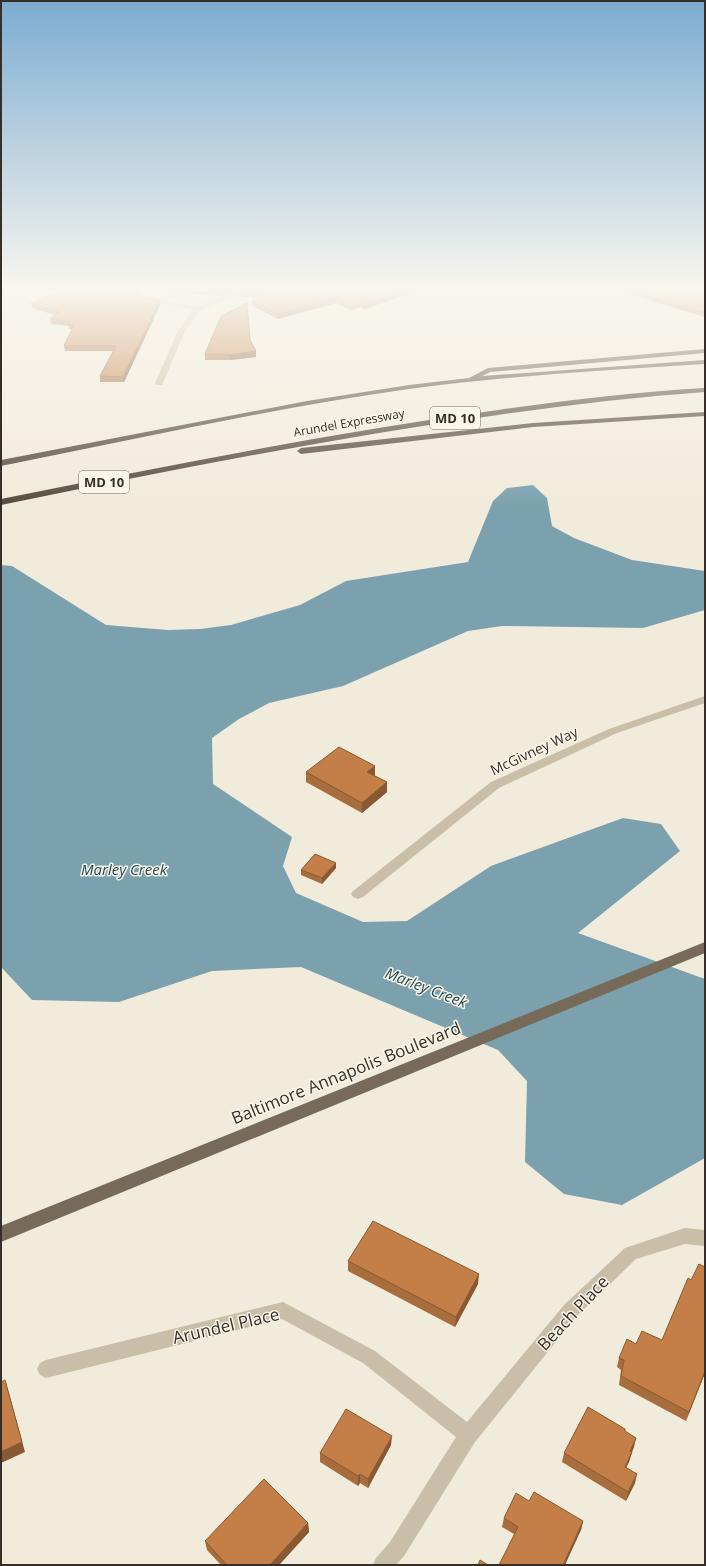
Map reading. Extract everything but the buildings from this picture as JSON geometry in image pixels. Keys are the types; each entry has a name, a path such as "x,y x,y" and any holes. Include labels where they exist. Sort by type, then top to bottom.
{"highway":[{"path":"468,381 488,370 590,361"},
{"name":"Arundel Expressway","path":"1,463 256,412 410,387 592,369 705,362"},
{"name":"Arundel Expressway","path":"1,502 355,433 484,414 661,392 705,390"},
{"path":"207,461 533,425 705,414"}],"main road":[{"name":"Baltimore Annapolis Boulevard","path":"1,1234 702,948"}],"street":[{"path":"159,383 169,361"},
{"name":"McGivney Way","path":"358,894 495,785 613,731 705,699"},
{"name":"Beach Place","path":"383,1565 397,1549 468,1435 570,1311 631,1253 685,1236 705,1238"},
{"name":"Arundel Place","path":"46,1370 283,1310 368,1357 468,1435"}],"water":[{"name":"Marley Creek","path":"533,485 547,498 552,526 574,538 632,560 705,571 705,610 643,628 502,626 468,631 343,686 269,703 239,719 212,738 213,784 292,837 283,866 296,893 363,922 407,921 491,866 623,818 661,824 680,851 578,933 705,979 705,1158 622,1205 564,1194 525,1162 527,1081 498,1050 301,967 212,971 119,1002 32,1000 1,967 1,565 12,566 106,625 168,630 200,629 231,625 300,605 346,581 468,562 493,501 507,488"}]}
